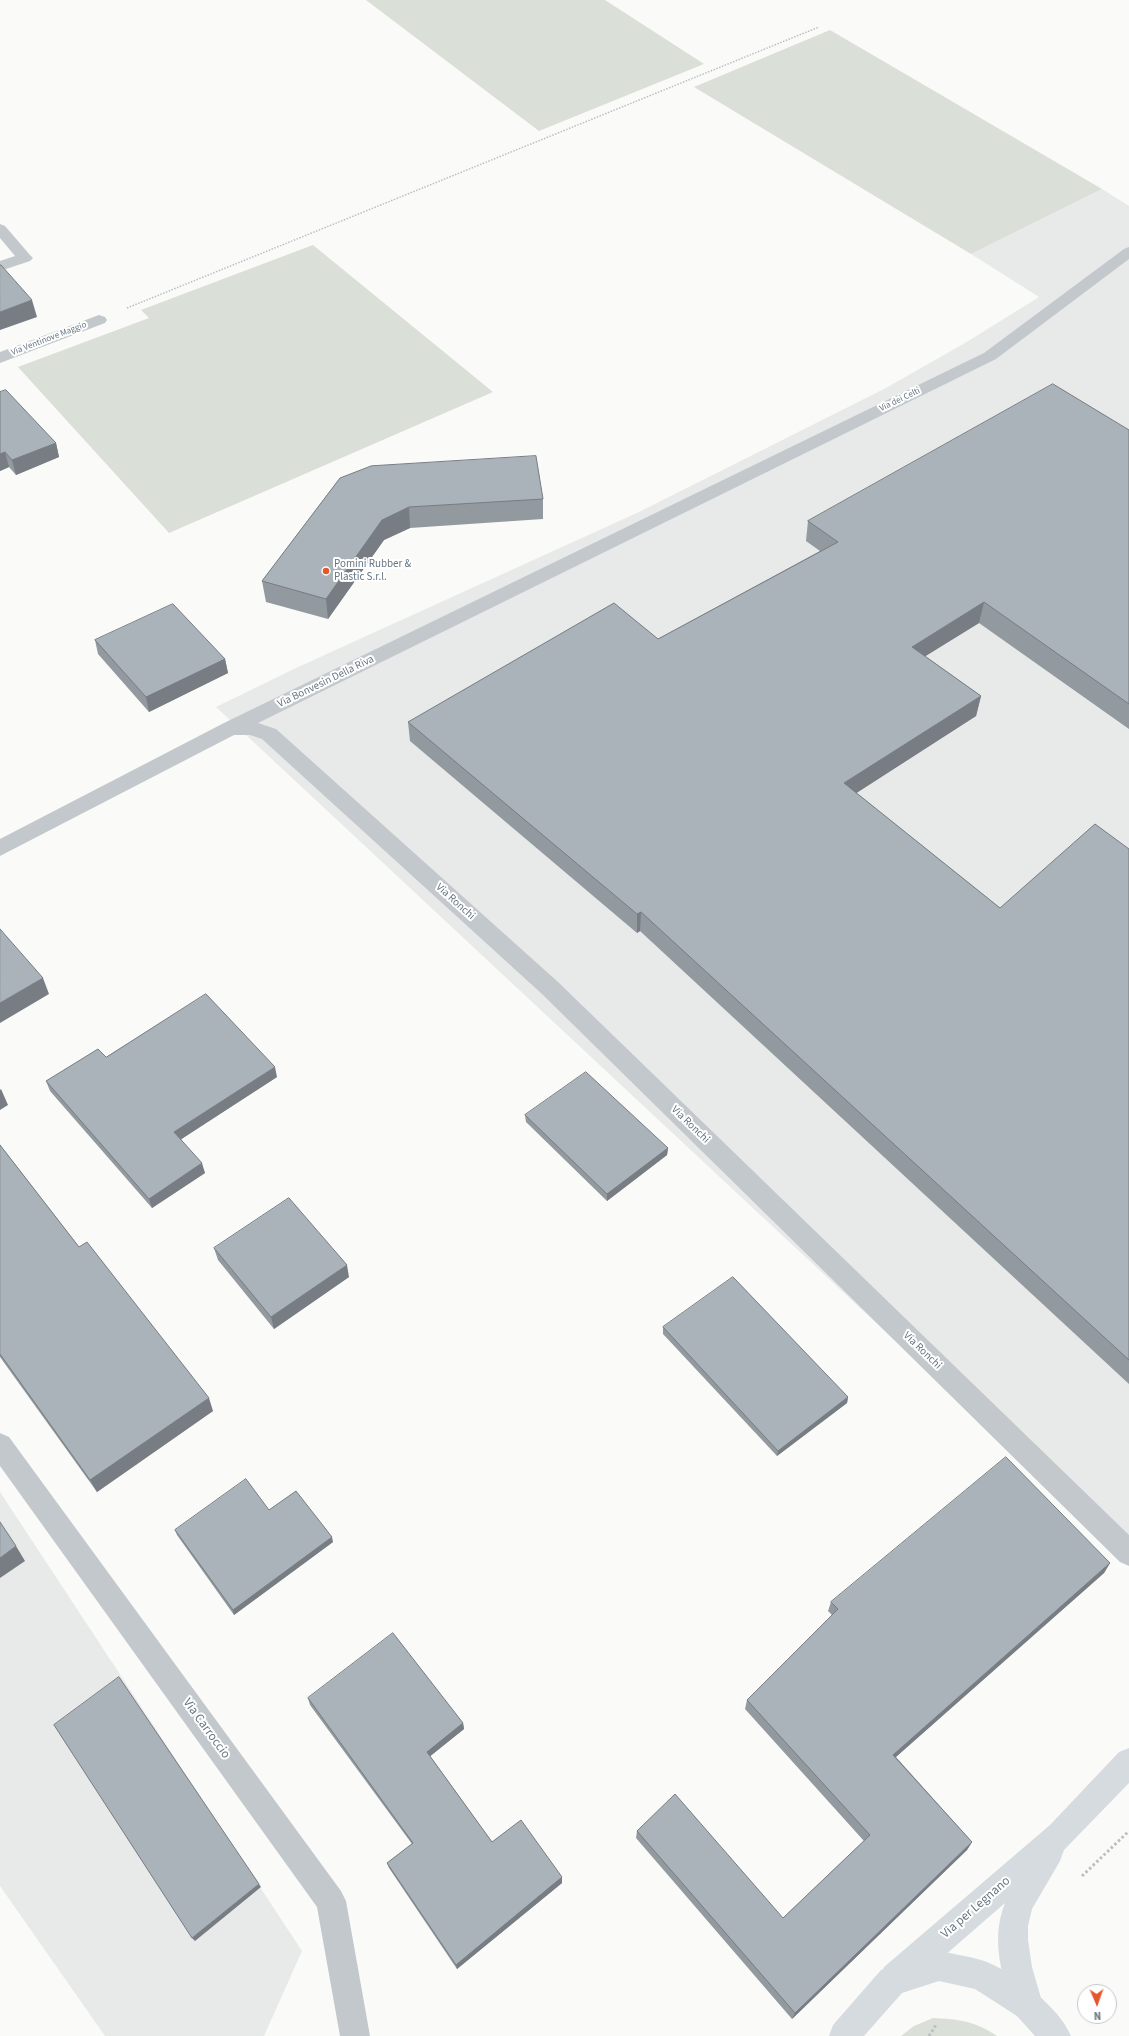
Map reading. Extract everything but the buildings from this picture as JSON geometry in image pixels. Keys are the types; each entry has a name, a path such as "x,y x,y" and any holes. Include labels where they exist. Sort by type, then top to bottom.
{"street":[{"path":"0,229 25,258 0,266"},
{"name":"Via dei Celti","path":"654,521 990,356 1129,252"},
{"name":"Via Ventinove Maggio","path":"0,358 99,320"},
{"name":"Via Bonvesin Della Riva","path":"0,848 231,728 654,521"},
{"name":"Via Ronchi","path":"231,728 251,728 269,734 550,988 1129,1553"},
{"name":"Via Carroccio","path":"0,1445 331,1901 355,2036"},
{"name":"Via per Legnano","path":"844,2036 892,1980 1060,1835 1129,1762"},
{"name":"Via per Legnano","path":"1028,2005 1016,1971 1013,1926 1020,1902 1060,1835"},
{"path":"892,1980 939,1966 981,1975 1028,2005 1056,2036"}],"path":[{"path":"99,320 819,27"},
{"path":"1078,1881 1129,1830"},
{"path":"929,2036 936,2025"}],"shaded area":[{"path":"366,0 605,0 704,64 539,131"},
{"path":"830,30 1102,189 971,254 694,87"},
{"path":"1102,189 1129,206 1129,1559 216,707 296,668 639,512 884,389 965,343 1039,297 971,254"},
{"path":"313,245 493,392 169,533 18,367 149,318 141,310"},
{"path":"0,1492 302,1951 264,2036 105,2036 0,1886"},
{"path":"933,2018 950,2019 974,2024 997,2036 901,2036 914,2026"}],"place":[{"name":"Pomini Rubber & Plastic S.r.l.","path":"326,571"}]}
